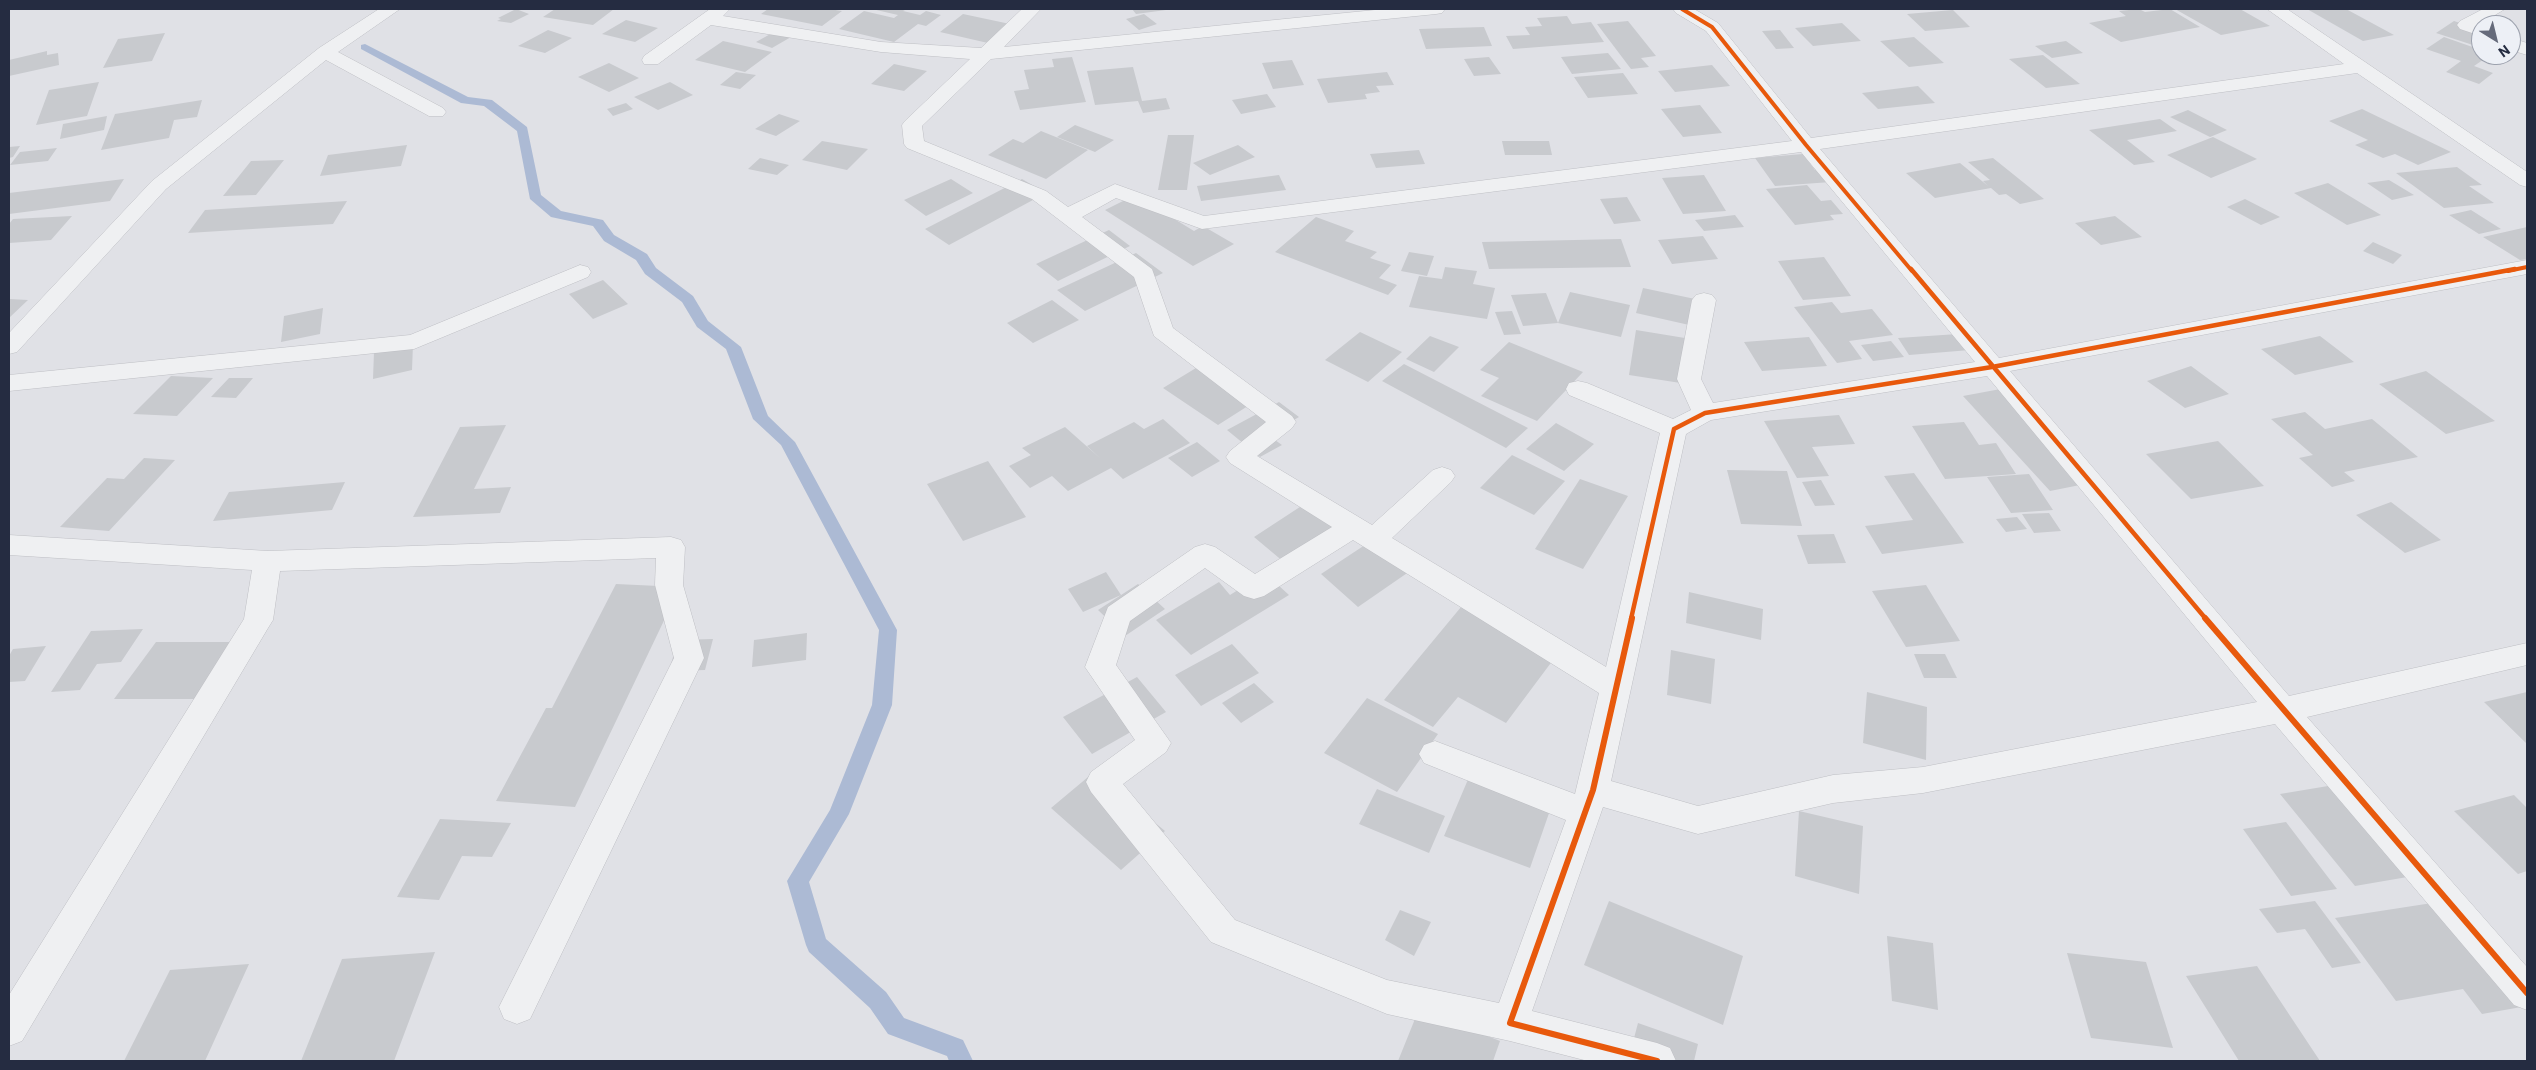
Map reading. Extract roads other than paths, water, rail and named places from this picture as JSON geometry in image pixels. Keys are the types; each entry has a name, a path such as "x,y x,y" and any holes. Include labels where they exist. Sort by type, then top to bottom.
{"street":[{"path":"9,347 158,184 325,52 391,9"},
{"path":"1032,9 912,126 914,144 1039,195 1144,274 1162,330 1283,422 1239,457 1614,687"},
{"path":"651,60 715,14 881,47 984,54 1436,9"},
{"path":"1682,9 1712,28 1806,145 1992,367 2282,710 2527,993"},
{"path":"2276,9 2527,181"},
{"path":"2484,15 2496,9"},
{"path":"325,52 436,112"},
{"path":"1067,216 1115,190 1202,223 1806,145 2361,68"},
{"path":"1510,1023 1590,801 1614,687 1674,429 1705,413 1992,367 2527,267"},
{"path":"9,383 414,342 580,272"},
{"path":"1704,300 1689,379 1705,413"},
{"path":"1578,389 1674,429"},
{"path":"1442,476 1363,533 1254,588 1205,554 1118,615 1100,666 1155,743 1102,782 1223,932 1387,997 1510,1023 1657,1061"},
{"path":"9,545 268,561 671,547 669,585 690,658 517,1007"},
{"path":"9,1028 258,620 268,561"},
{"path":"1435,754 1590,801 1698,820 1833,789 1923,780 2282,710 2527,654"}],"waterway":[{"path":"365,47 465,100 488,103 523,130 535,196 556,214 598,223 609,238 642,257 650,271 688,299 702,324 733,347 761,419 787,442 888,630 882,705 839,814 798,881 817,945 878,1000 896,1026 955,1048 961,1061"}]}
